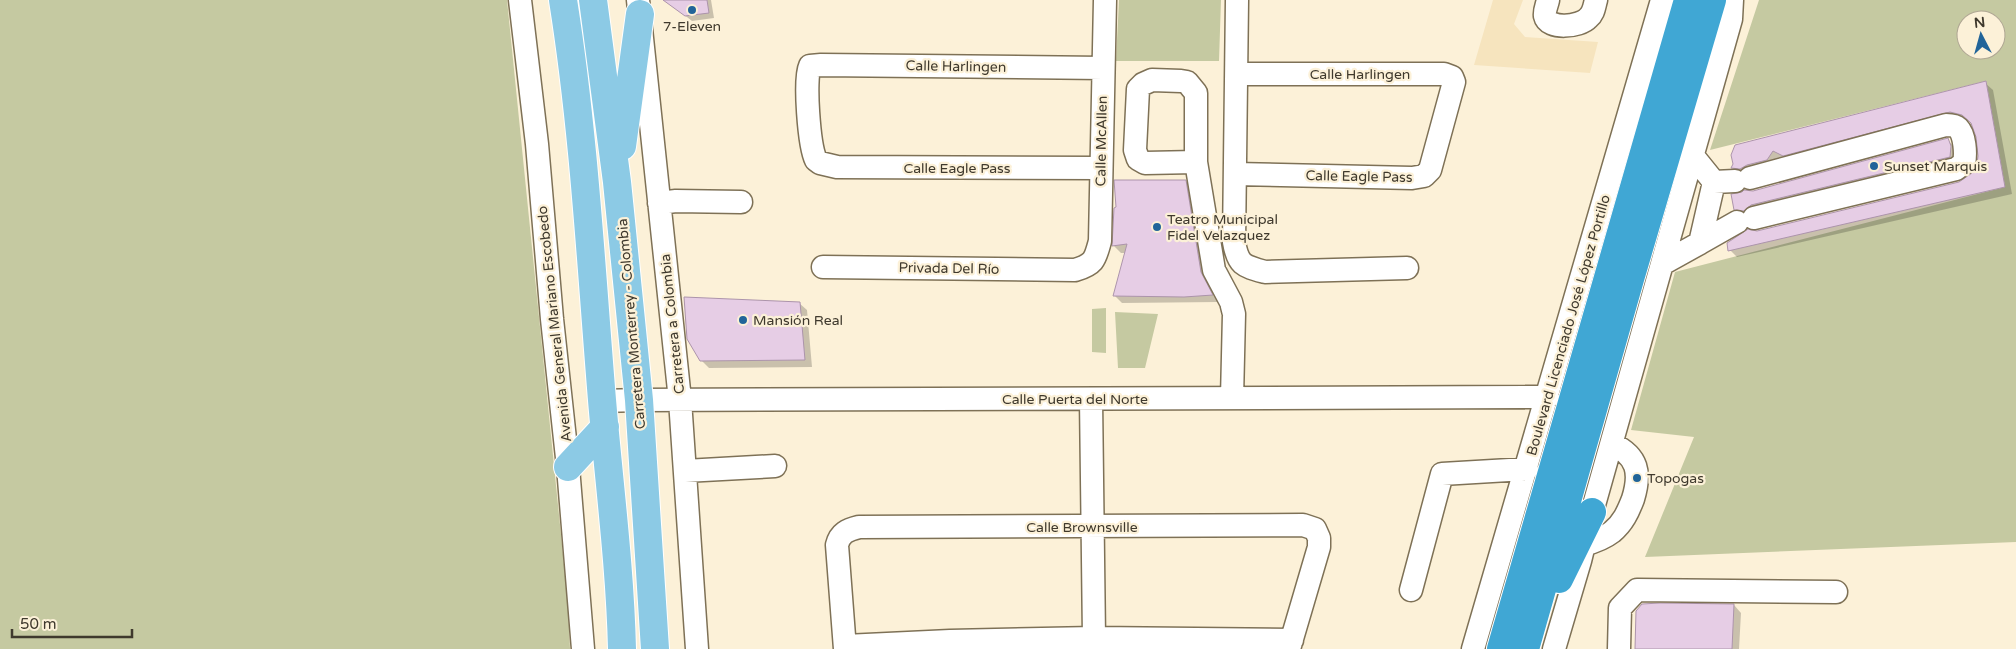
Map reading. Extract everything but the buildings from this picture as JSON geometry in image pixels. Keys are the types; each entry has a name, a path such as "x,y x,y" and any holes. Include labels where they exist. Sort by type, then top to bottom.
{"highway":[{"name":"Boulevard Licenciado José López Portillo","path":"1501,649 1688,0"},
{"path":"1527,643 1630,279 1712,0"},
{"path":"1527,643 1592,512"}],"main road":[{"path":"563,0 571,50 590,225 620,600 622,649"},
{"name":"Carretera Monterrey - Colombia","path":"593,0 617,182 640,400 655,649"},
{"path":"617,182 640,4"},
{"path":"568,467 604,414"}],"street":[{"name":"Avenida General Mariano Escobedo","path":"520,0 537,144 552,319 568,467 583,649"},
{"name":"Calle McAllen","path":"1075,270 1090,264 1096,259 1100,241 1105,0"},
{"path":"1238,0 1234,242 1237,257 1242,264 1249,268 1265,272 1407,268"},
{"path":"1548,0 1545,13 1548,22 1565,25 1579,24 1587,20 1593,12 1596,0"},
{"path":"1554,649 1731,19 1732,0"},
{"name":"Boulevard Licenciado José López Portillo","path":"1473,649 1548,397 1661,1"},
{"name":"Carretera a Colombia","path":"640,4 680,400 697,649"},
{"name":"Calle Harlingen","path":"816,160 810,137 807,77 810,66 1103,68"},
{"name":"Calle Harlingen","path":"1238,74 1444,74 1452,77 1454,85 1430,170 1424,176"},
{"path":"1662,264 1745,220 1956,169 1964,163 1964,144 1958,128 1946,125 1733,180 1693,156"},
{"name":"Calle Eagle Pass","path":"816,160 820,163 837,167 1101,168"},
{"path":"1196,162 1214,270 1234,314 1232,398"},
{"name":"Calle Eagle Pass","path":"1235,174 1412,178 1424,176"},
{"path":"1700,243 1733,180"},
{"path":"659,203 741,202"},
{"name":"Privada Del Río","path":"823,267 1075,270"},
{"name":"Calle Puerta del Norte","path":"604,414 640,400 1548,397"},
{"path":"1092,398 1094,638"},
{"path":"1583,545 1603,538 1619,525 1630,508 1637,485 1637,473 1632,459 1620,448 1612,444"},
{"path":"685,471 775,466"},
{"path":"1411,590 1442,474 1527,468"},
{"name":"Calle Brownsville","path":"845,648 837,545 839,538 848,529 858,527 1303,525 1315,529 1319,538 1319,547 1291,644"},
{"path":"1619,649 1620,608 1637,590 1836,592"},
{"path":"845,648 1052,644 1094,638 1166,644 1291,644"}],"shaded area":[{"path":"1493,0 1523,0 1514,24 1525,37 1598,42 1590,73 1474,65"}],"green space":[{"path":"0,0 507,0 568,604 570,649 0,649"},
{"path":"1119,0 1221,0 1219,61 1116,61"},
{"path":"1759,0 2016,0 2016,542 1645,557 1694,437 1631,430 1675,272 2005,187 1986,81 1710,150"},
{"path":"1106,308 1106,353 1092,352 1092,309"},
{"path":"1115,312 1158,314 1145,368 1118,368"}],"place":[{"name":"7-Eleven","path":"692,10"},
{"name":"Sunset Marquis","path":"1874,166"},
{"name":"Teatro Municipal Fidel Velazquez","path":"1157,227"},
{"name":"Mansión Real","path":"743,320"},
{"name":"Topogas","path":"1637,478"}]}
